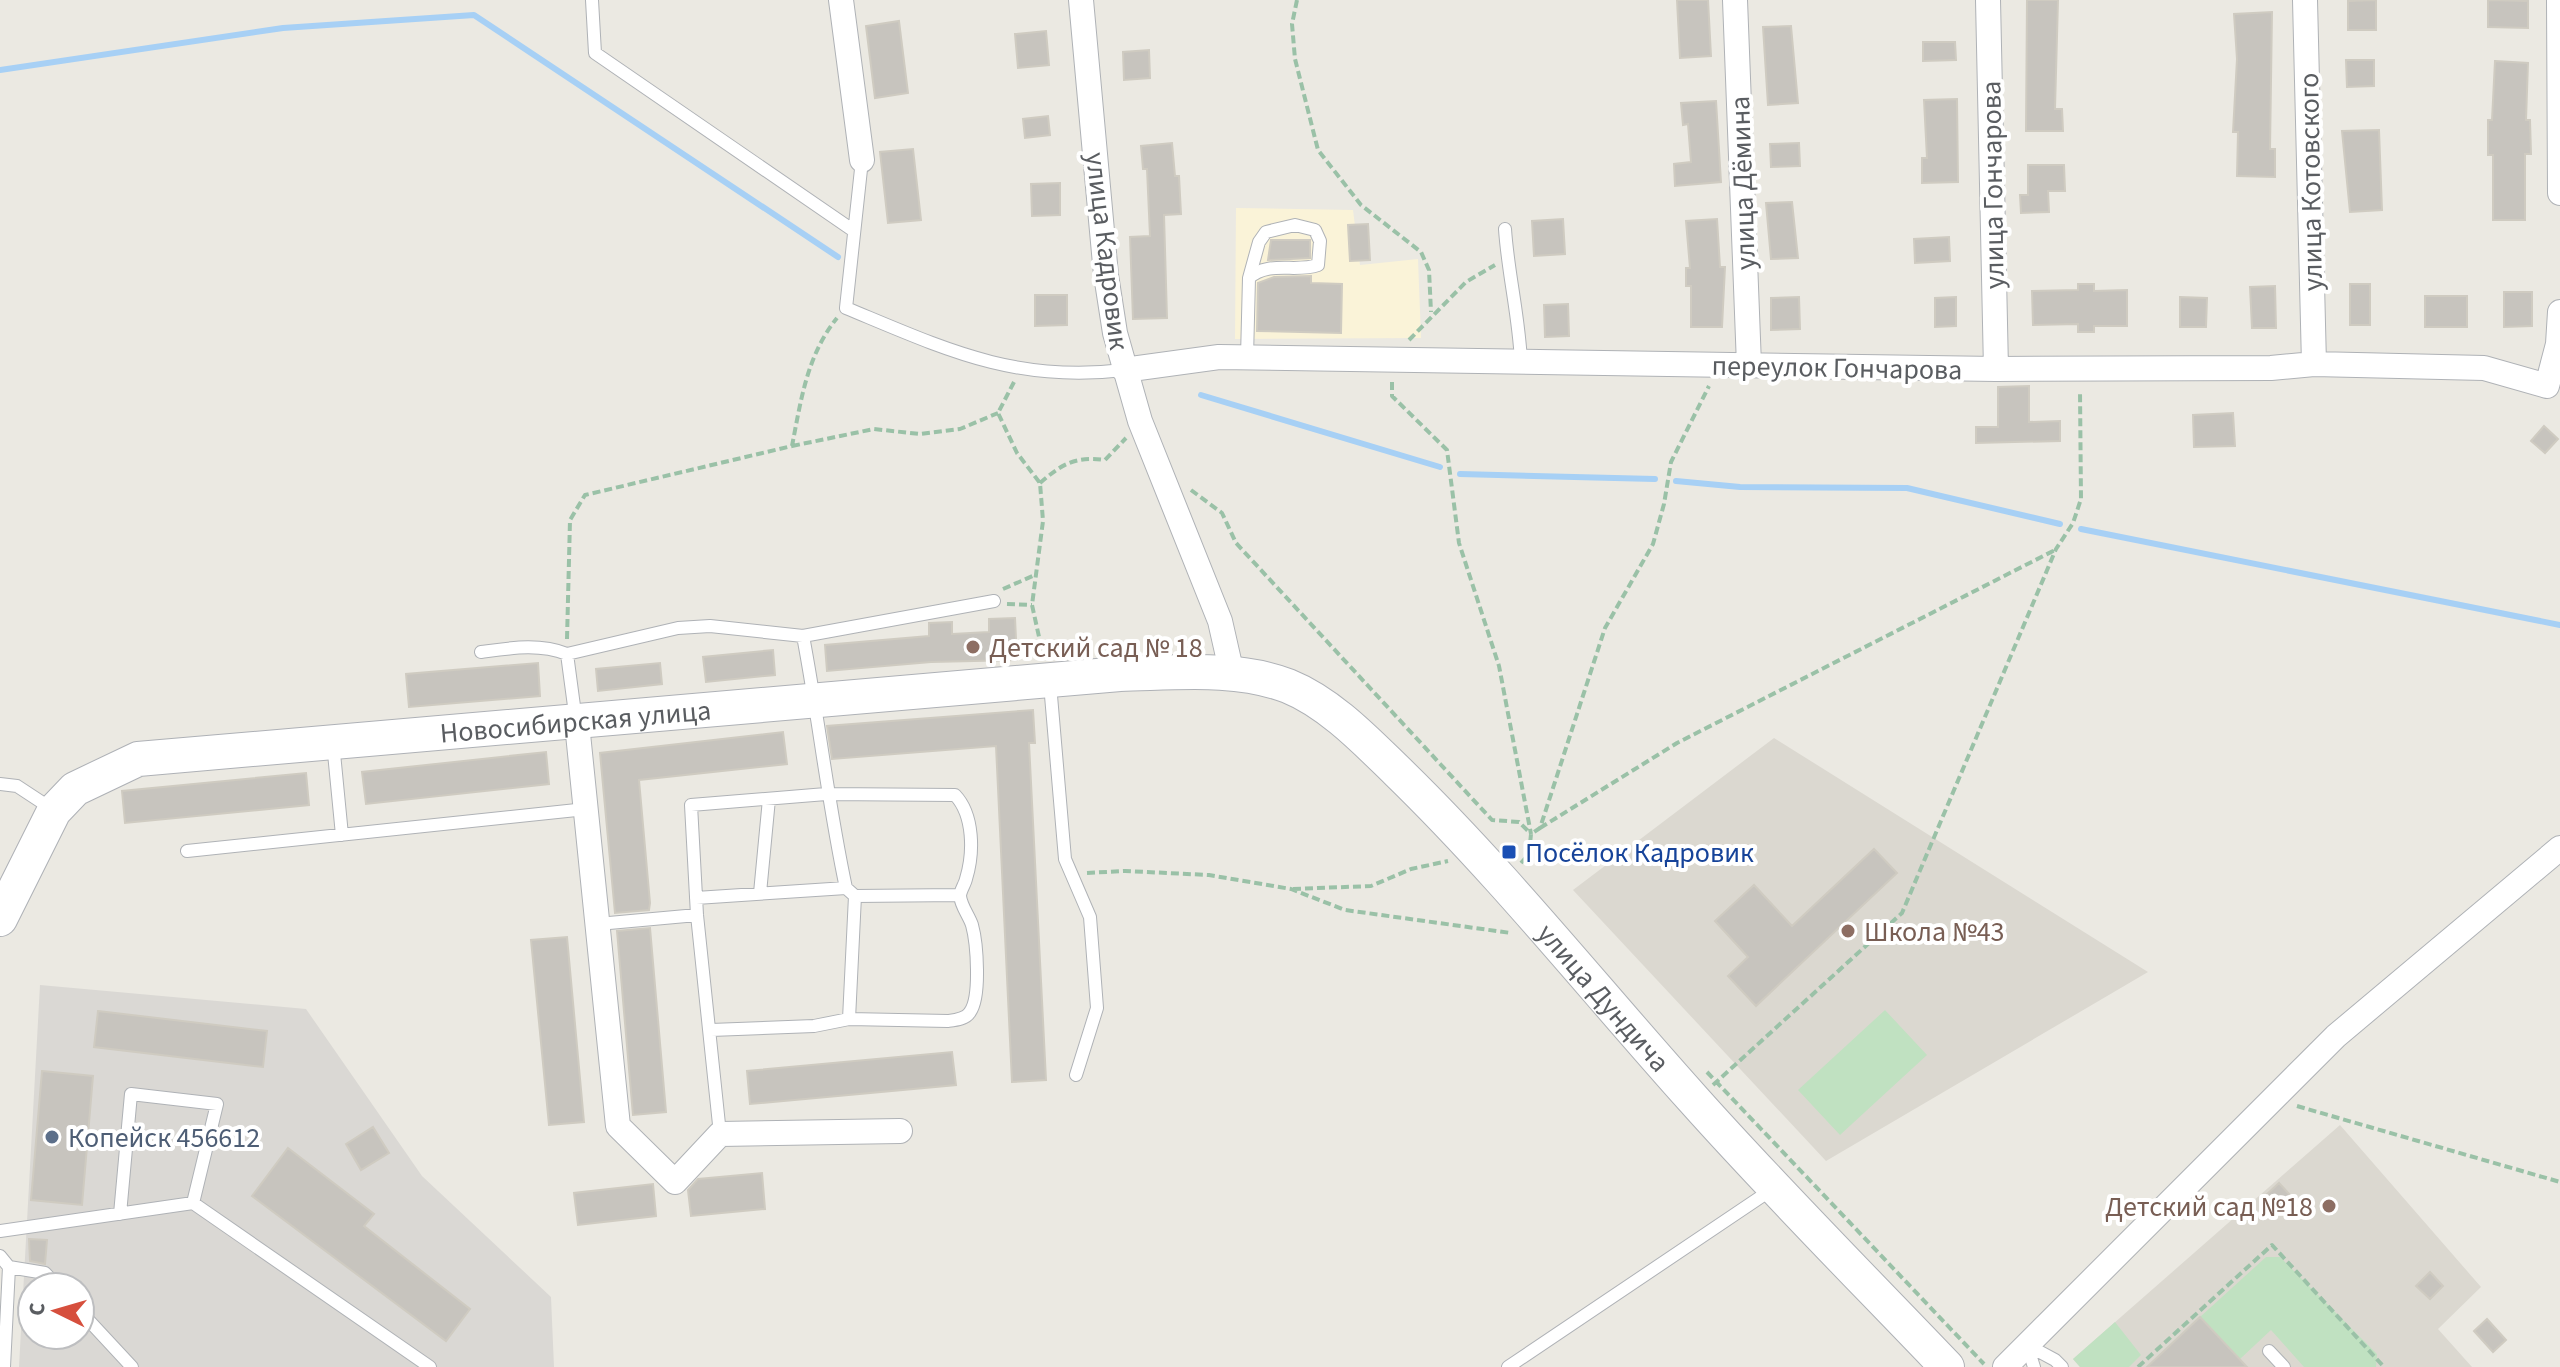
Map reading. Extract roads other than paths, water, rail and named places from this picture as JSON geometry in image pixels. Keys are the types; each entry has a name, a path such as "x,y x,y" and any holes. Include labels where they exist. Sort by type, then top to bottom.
{"main road":[{"name":"Новосибирская улица","path":"0,919 54,811 75,789 138,759 577,724 1120,674 1232,674"},
{"name":"улица Дундича","path":"1232,674 1289,687 1331,713 1387,761 1706,1084 1776,1187 1947,1367"}],"street":[{"path":"841,0 862,160"},
{"name":"улица Кадровик","path":"1081,0 1106,275 1124,370 1140,421 1166,478 1220,621 1232,674"},
{"name":"улица Дёмина","path":"1735,0 1749,365"},
{"name":"улица Гончарова","path":"1988,0 1996,369"},
{"name":"улица Котовского","path":"2305,0 2314,364"},
{"path":"2559,0 2560,193"},
{"path":"2554,394 2560,312"},
{"name":"переулок Гончарова","path":"1124,370 1169,361 1247,357 1996,369 2271,368 2314,364 2484,368 2554,394"},
{"path":"577,724 618,1126 675,1182 720,1134 900,1131"},
{"path":"2005,1367 2031,1356 2336,1036 2560,848"}],"lane":[{"path":"592,0 595,53 854,231"},
{"path":"862,160 846,308 950,351 1020,371 1085,375 1124,370"},
{"path":"1247,357 1249,278 1259,242 1266,232 1295,225 1315,230 1320,241 1318,265 1256,271 1249,278"},
{"path":"1505,229 1507,260 1519,309 1521,362"},
{"path":"481,652 551,647 567,654 678,628 710,626 803,636 994,601"},
{"path":"803,636 816,703 826,794 851,892 849,1019"},
{"path":"567,654 577,724"},
{"path":"1050,681 1065,859 1090,917 1097,1008 1076,1075"},
{"path":"333,742 342,835"},
{"path":"0,784 17,786 54,811"},
{"path":"711,1030 814,1026 849,1019 948,1021 964,1018 971,1012 975,996 976,956 972,927 960,895 970,853 969,822 963,803 955,795 826,794 691,805 697,915 720,1134"},
{"path":"760,893 769,799"},
{"path":"187,851 586,809"},
{"path":"696,898 760,893 960,895"},
{"path":"598,924 697,915"},
{"path":"120,1214 131,1094 217,1104 193,1203"},
{"path":"1508,1367 1776,1187"},
{"path":"0,1231 193,1203 430,1367"},
{"path":"4,1367 4,1262 38,1271"},
{"path":"96,1328 132,1367"},
{"path":"2269,1351 2284,1367"},
{"path":"2031,1356 2062,1367"}],"waterway":[{"path":"0,70 283,28 474,15 838,257"},
{"path":"1201,395 1440,467"},
{"path":"1460,474 1655,479"},
{"path":"1676,481 1740,487 1907,488 2060,524"},
{"path":"2081,529 2560,625"}],"place":[{"name":"Детский сад № 18","path":"973,647"},
{"name":"Посёлок Кадровик","path":"1509,852"},
{"name":"Школа №43","path":"1848,931"},
{"name":"Копейск 456612","path":"52,1137"},
{"name":"Детский сад №18","path":"2329,1206"}]}
